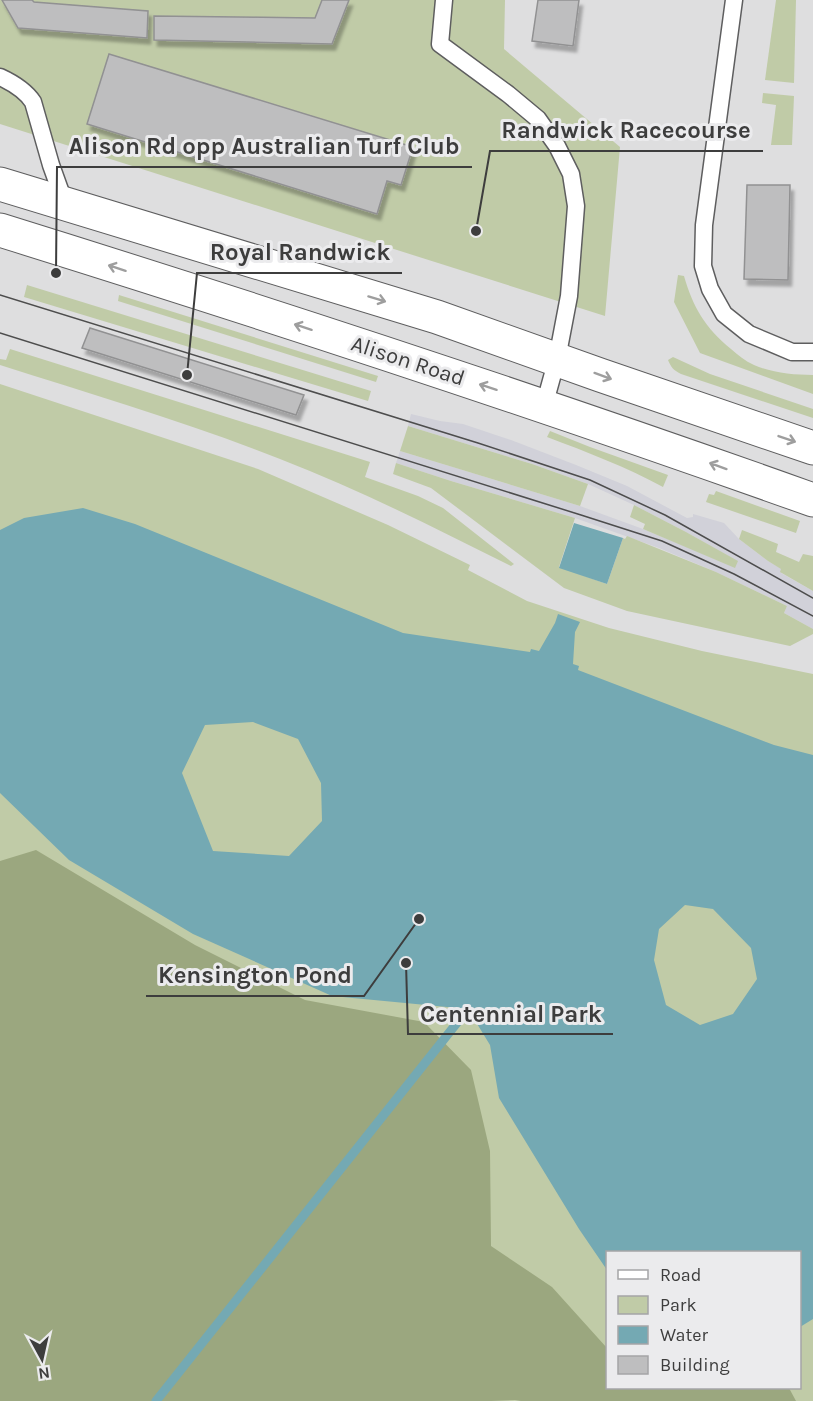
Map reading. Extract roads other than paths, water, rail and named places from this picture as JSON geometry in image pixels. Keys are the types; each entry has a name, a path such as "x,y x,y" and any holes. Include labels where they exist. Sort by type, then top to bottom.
{"main road":[{"path":"0,184 436,317 813,448"},
{"name":"Alison Road","path":"0,230 544,406 813,500"}],"lane":[{"path":"444,0 440,44 538,119 557,146 571,174 576,206 570,296 557,359 544,406"},
{"path":"734,0 704,225 703,266 710,289 724,314 749,334 792,352 813,352"},
{"path":"0,77 18,86 33,102 48,157 65,204"}],"water":[{"path":"83,508 135,524 403,633 530,652 531,649 539,651 558,614 580,622 575,632 573,664 579,666 578,670 774,745 813,755 813,1319 801,1326 801,1251 606,1251 606,1269 579,1229 499,1098 490,1045 468,1009 332,996 193,934 69,860 0,793 0,530 24,518","holes":["253,722 298,739 321,783 322,821 289,856 213,851 182,773 205,725","685,905 713,909 751,948 757,979 733,1014 700,1025 666,1005 654,960 659,929"]},
{"path":"574,523 623,538 607,584 559,568"}],"waterway":[{"path":"156,1401 468,1009"}],"tram line":[{"path":"0,295 590,480 665,515 813,598"},
{"path":"0,333 662,541 734,574 813,616"}],"place":[{"name":"Randwick Racecourse","path":"476,231"},
{"name":"Alison Rd opp Australian Turf Club","path":"56,273"},
{"name":"Royal Randwick","path":"187,375"},
{"name":"Kensington Pond","path":"419,919"},
{"name":"Centennial Park","path":"406,963"}]}
